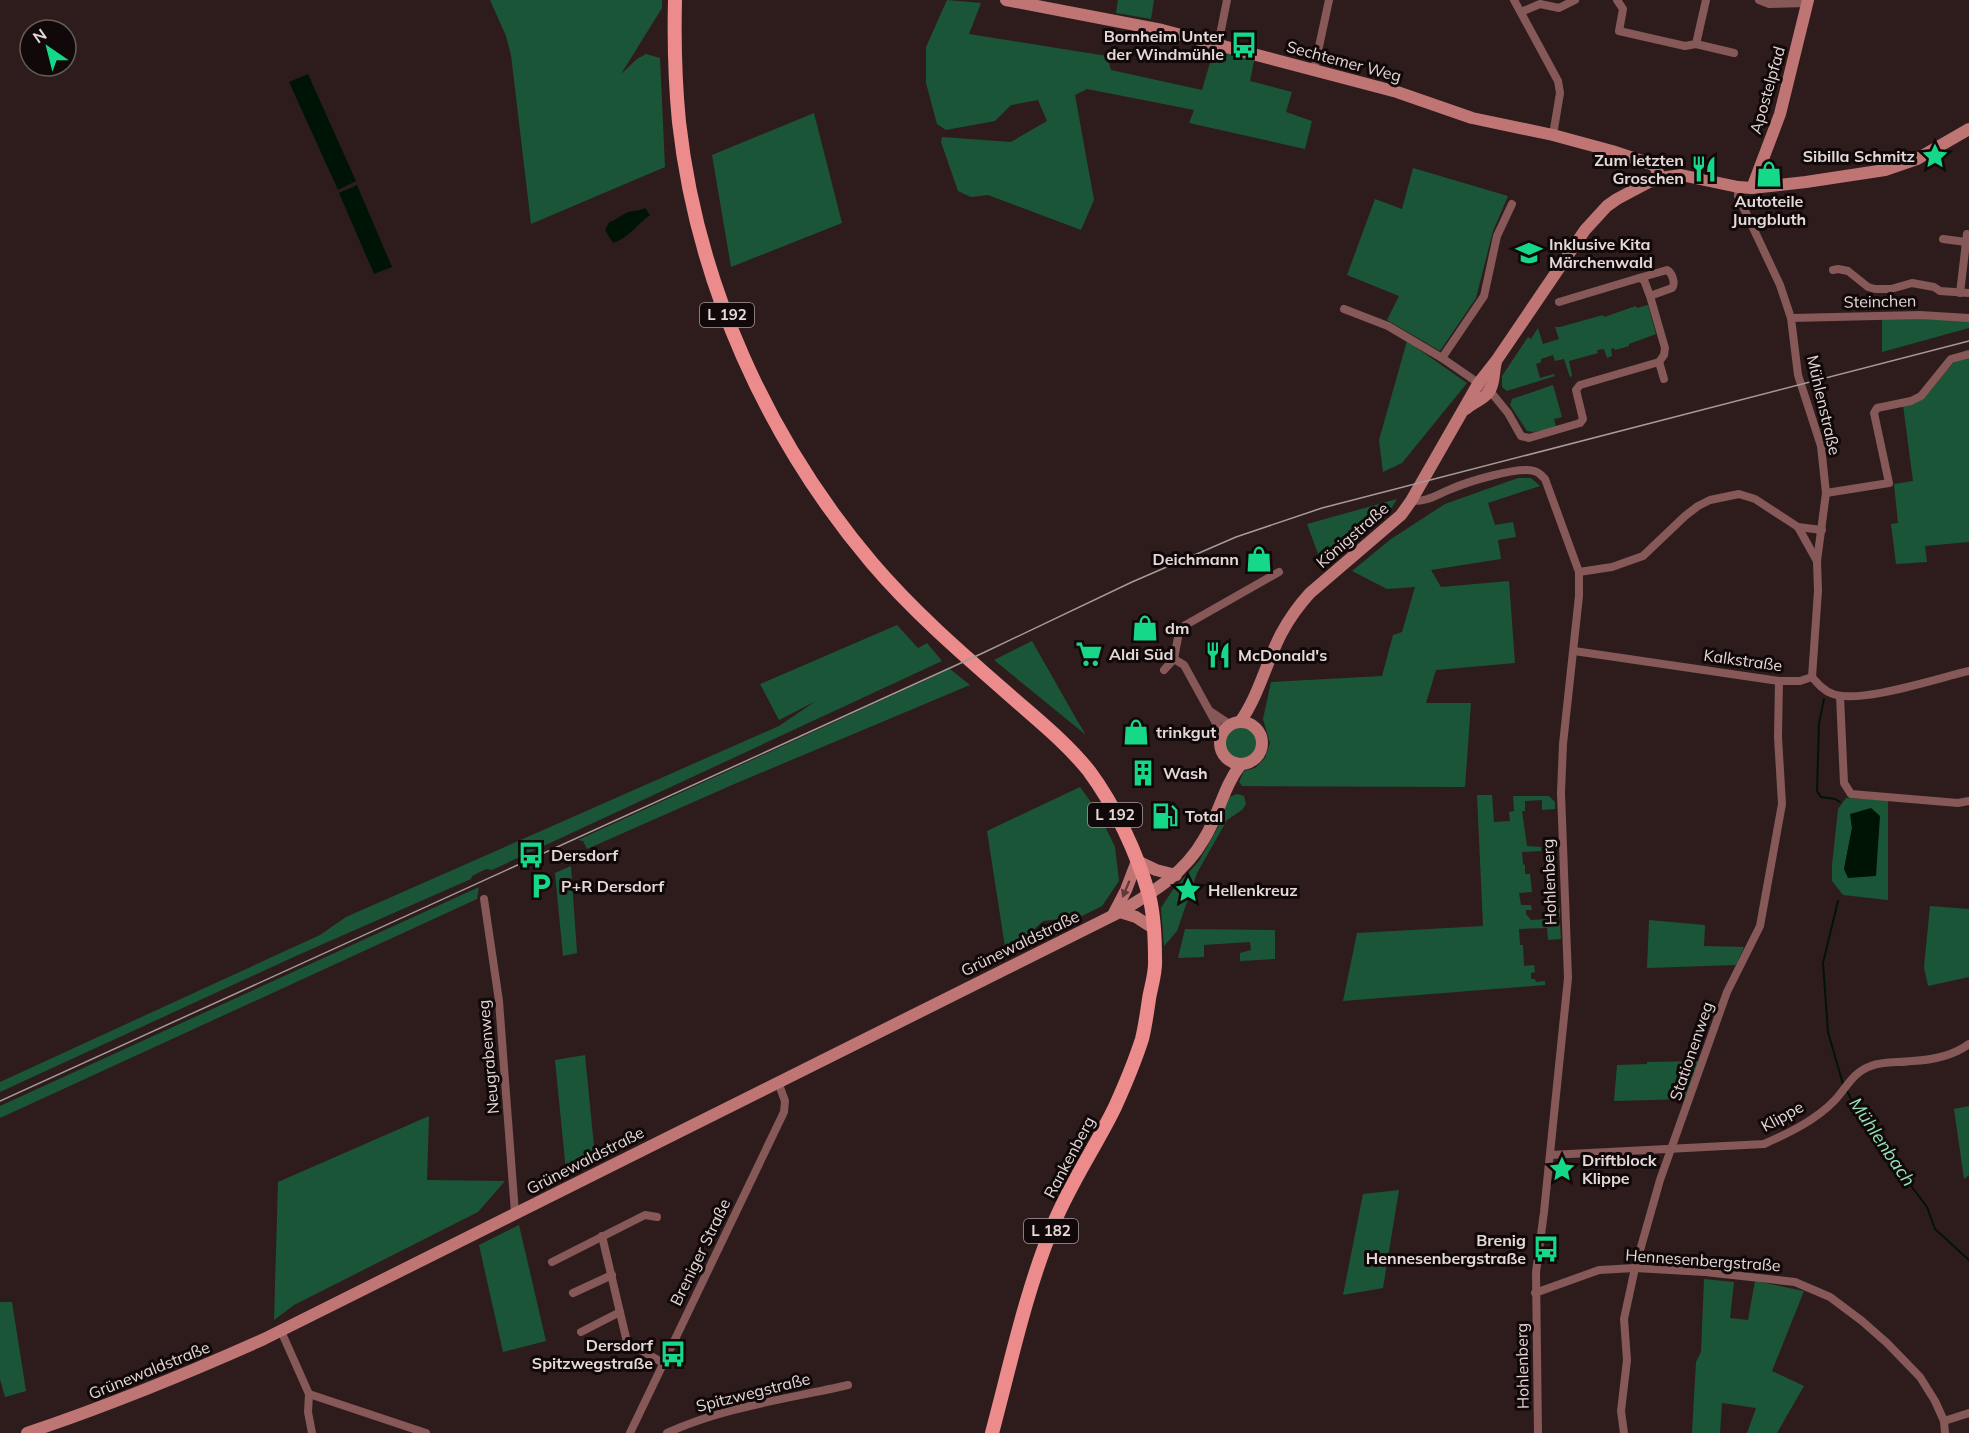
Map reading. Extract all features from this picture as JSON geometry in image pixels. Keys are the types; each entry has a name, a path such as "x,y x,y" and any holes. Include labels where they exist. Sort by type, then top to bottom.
{"main road":[{"name":"L 192","path":"675,0 674,52 679,123 692,198 732,330 770,412 815,488 854,541 894,588 934,628 1056,737 1089,772 1112,809 1137,861 1149,895"},
{"name":"Rankenberg","path":"992,1433 1027,1299 1054,1223 1115,1106 1141,1041 1156,964 1149,895"}],"street":[{"name":"Sechtemer Weg","path":"1006,0 1162,30 1397,92 1472,118 1553,135 1612,151 1654,165 1661,178"},
{"path":"1218,45 1227,0"},
{"path":"1314,70 1329,0"},
{"path":"1514,0 1558,81 1560,93 1553,135"},
{"path":"1521,12 1540,4 1559,8 1575,0"},
{"path":"1617,0 1623,9 1619,30 1685,46 1696,44 1734,53"},
{"path":"1696,44 1706,0"},
{"path":"1759,0 1769,4 1808,2"},
{"name":"Apostelpfad","path":"1752,188 1780,114 1808,2"},
{"name":"Königstraße","path":"1224,790 1228,760 1220,748 1231,727 1248,711 1281,635 1298,606 1401,514 1411,501 1478,384 1591,222 1617,199 1661,178 1681,175 1752,188 1885,170 1917,159 1969,129"},
{"name":"Mühlenstraße","path":"1738,187 1738,196 1780,285 1791,318 1798,375 1821,446 1826,493 1817,561 1818,591 1812,677"},
{"path":"1442,358 1484,296 1497,236 1512,204"},
{"path":"1837,268 1848,271 1868,287 1875,289 1891,289 1912,283 1934,286 1940,291 1965,293 1966,238 1943,238"},
{"path":"1559,302 1666,270 1671,273 1674,283 1672,288 1650,296"},
{"path":"1344,309 1388,326 1442,358 1490,391 1508,413 1521,436 1529,438 1581,423 1583,419 1576,390 1580,385 1659,362 1664,355 1665,348 1650,296 1646,284 1640,278"},
{"name":"Steinchen","path":"1791,318 1920,315 1969,318"},
{"path":"1826,493 1889,483 1874,413 1877,408 1911,401 1926,390 1951,359 1969,354"},
{"name":"Königstraße","path":"1462,413 1470,404 1486,396 1490,391 1496,361"},
{"path":"1659,362 1664,379"},
{"name":"Hohlenberg","path":"1411,501 1424,502 1451,489 1512,471 1527,469 1538,471 1545,479 1579,572 1574,651 1563,744 1561,794 1568,978 1536,1272 1538,1433"},
{"path":"1579,572 1612,567 1643,556 1685,516 1704,503 1725,496 1739,494 1755,499 1798,527 1822,530"},
{"path":"1798,527 1817,561"},
{"path":"1164,670 1173,659 1182,627 1279,572"},
{"name":"Kalkstraße","path":"1574,651 1779,681 1800,681 1812,677"},
{"path":"1173,659 1184,665 1210,711 1231,727 1255,728"},
{"path":"1812,677 1832,694 1869,695 1969,670"},
{"name":"Königstraße","path":"1149,895 1176,875 1191,859 1205,839 1224,790 1241,765 1254,759 1261,748 1262,741 1255,728 1255,718 1263,680"},
{"name":"Stationenweg","path":"1624,1433 1622,1411 1627,1360 1624,1319 1635,1268 1660,1180 1727,992 1760,926 1782,804 1778,737 1779,681"},
{"path":"1840,696 1844,783 1851,794 1969,801"},
{"path":"1228,760 1241,765"},
{"path":"1153,928 1136,917 1117,914 1137,861 1156,870 1176,875"},
{"name":"Grünewaldstraße","path":"27,1433 170,1381 280,1331 1117,914 1149,895"},
{"name":"Neugrabenweg","path":"483,899 499,1001 515,1213"},
{"name":"Klippe","path":"1550,1155 1764,1144 1794,1130 1834,1101 1852,1077 1869,1066 1958,1053 1969,1044"},
{"name":"Breniger Straße","path":"630,1433 784,1112 785,1101 778,1082"},
{"path":"552,1262 645,1215 657,1217"},
{"path":"602,1236 627,1342 663,1363"},
{"name":"Hennesenbergstraße","path":"1535,1293 1599,1270 1635,1268 1705,1272 1796,1282 1830,1297 1862,1320 1920,1377 1944,1421 1945,1433"},
{"path":"573,1293 612,1275"},
{"path":"581,1332 620,1312"},
{"path":"280,1331 309,1394 308,1412 312,1433"},
{"name":"Spitzwegstraße","path":"667,1433 721,1414 848,1385"},
{"path":"309,1394 426,1433"},
{"path":"1944,1421 1969,1413"}],"green space":[{"path":"490,0 662,0 662,8 621,74 646,54 660,58 665,167 531,224 511,55 506,36"},
{"path":"947,0 981,3 969,34 1107,56 1111,70 1202,90 1214,49 1254,61 1250,81 1292,92 1286,112 1312,121 1305,149 1189,123 1194,110 1087,89 1075,95 1094,200 1081,230 988,195 971,197 958,191 941,142 942,137 1011,142 1047,121 1038,100 1011,105 995,121 946,130 937,124 926,83 926,47"},
{"path":"1118,0 1154,0 1151,19 1116,13"},
{"path":"814,113 842,223 731,267 712,155"},
{"path":"1413,168 1508,196 1493,231 1476,298 1440,351 1387,320 1399,296 1347,275 1375,199 1402,209"},
{"path":"1648,305 1656,334 1629,344 1629,346 1611,349 1612,356 1607,358 1604,349 1597,350 1598,353 1569,361 1572,376 1570,377 1564,359 1555,361 1553,355 1541,359 1541,362 1536,364 1540,378 1554,374 1555,376 1507,391 1502,387 1502,376 1528,337 1531,339 1538,328 1543,344 1559,339 1555,327"},
{"path":"1882,317 1969,321 1969,328 1882,352"},
{"path":"1407,341 1467,383 1402,463 1383,472 1379,440"},
{"path":"1969,357 1969,542 1925,546 1927,562 1896,564 1891,524 1898,523 1894,484 1913,481 1903,405 1919,401 1955,361"},
{"path":"1553,385 1562,417 1554,419 1556,427 1534,432 1527,431 1510,405 1512,399"},
{"path":"1518,478 1531,478 1540,486 1488,503 1495,525 1513,522 1516,537 1498,540 1501,559 1431,570 1441,587 1509,581 1515,663 1436,670 1426,703 1471,703 1465,787 1242,786 1239,782 1244,771 1255,768 1265,758 1270,743 1263,719 1271,682 1382,676 1393,635 1402,632 1415,587 1387,589 1352,571 1391,539 1445,504"},
{"path":"1397,499 1389,512 1324,570 1307,524"},
{"path":"897,625 918,648 927,643 942,661 492,870 486,869 472,876 471,879 298,955 0,1092 0,1082 320,935 346,917 779,726 816,701 779,720 760,684"},
{"path":"1032,641 1078,722 1086,735 994,660"},
{"path":"950,669 970,685 587,849 583,841 578,840"},
{"path":"1241,727 1252,732 1257,743 1252,754 1241,759 1230,754 1225,743 1230,732"},
{"path":"1080,787 1098,812 1115,847 1119,881 1102,906 1066,924 1060,919 1043,921 1028,935 1005,947 987,831"},
{"path":"1237,794 1244,796 1246,804 1242,810 1227,820 1197,873 1177,931 1164,946 1161,908 1172,891 1199,861 1216,831 1229,797"},
{"path":"1477,795 1492,795 1494,822 1510,821 1509,812 1514,811 1513,796 1549,796 1555,802 1555,809 1542,810 1542,800 1525,801 1525,811 1522,811 1527,846 1541,847 1541,851 1522,852 1525,874 1530,874 1532,892 1519,893 1521,905 1531,905 1532,910 1526,910 1526,914 1531,920 1548,919 1551,909 1560,908 1560,917 1553,918 1553,923 1560,923 1561,939 1548,940 1547,928 1519,929 1520,945 1523,945 1524,966 1534,965 1535,972 1531,973 1531,979 1535,979 1536,982 1545,981 1545,985 1343,1001 1357,933 1483,926"},
{"path":"1846,798 1888,800 1888,900 1843,895 1832,881 1838,809","holes":["1851,814 1876,876 1844,869 1852,828"]},
{"path":"571,866 577,953 563,956 555,873"},
{"path":"479,887 477,899 0,1118 0,1106"},
{"path":"1930,906 1969,909 1969,977 1928,986 1924,967"},
{"path":"1649,920 1705,925 1704,946 1744,947 1736,965 1647,968"},
{"path":"1185,929 1275,930 1275,959 1240,961 1240,953 1251,950 1250,942 1204,945 1204,957 1178,958"},
{"path":"585,1055 595,1156 566,1171 555,1060"},
{"path":"1701,1061 1687,1099 1614,1101 1617,1065"},
{"path":"1969,1106 1969,1175 1964,1179 1954,1109"},
{"path":"429,1116 427,1180 505,1181 478,1212 294,1305 274,1320 278,1182"},
{"path":"1399,1190 1383,1288 1343,1295 1363,1194"},
{"path":"519,1225 546,1341 503,1352 479,1245"},
{"path":"1704,1279 1734,1282 1730,1318 1748,1320 1755,1281 1804,1291 1772,1371 1804,1386 1777,1433 1747,1433 1756,1408 1722,1403 1720,1433 1692,1433 1696,1362 1701,1352"},
{"path":"0,1302 12,1302 26,1391 5,1397 0,1379"}],"shaded area":[{"path":"308,74 356,181 338,190 289,82"},
{"path":"357,185 392,267 374,274 339,193"},
{"path":"645,208 650,215 619,241 613,243 605,230 609,222 628,212"},
{"path":"1871,808 1880,816 1876,876 1848,878 1844,869 1852,828 1850,814"}],"waterway":[{"name":"Mühlenbach","path":"1824,699 1819,723 1817,791 1821,797 1840,802"},
{"name":"Mühlenbach","path":"1838,901 1823,963 1828,1032 1843,1084"},
{"name":"Mühlenbach","path":"1846,1089 1862,1120 1927,1207 1935,1229 1969,1260"}],"tram line":[{"path":"0,1101 985,652 1132,582 1236,537 1322,508 1969,341"}],"place":[{"name":"Bornheim Unter der Windmühle","path":"1244,45"},
{"name":"Sibilla Schmitz","path":"1935,156"},
{"name":"Zum letzten Groschen","path":"1704,169"},
{"name":"Autoteile Jungbluth","path":"1769,174"},
{"name":"Inklusive Kita Märchenwald","path":"1529,253"},
{"name":"Deichmann","path":"1259,559"},
{"name":"dm","path":"1145,628"},
{"name":"Aldi Süd","path":"1089,654"},
{"name":"McDonald's","path":"1218,655"},
{"name":"trinkgut","path":"1136,732"},
{"name":"Wash","path":"1143,773"},
{"name":"Total","path":"1165,816"},
{"name":"Dersdorf","path":"531,855"},
{"name":"P+R Dersdorf","path":"541,886"},
{"name":"Hellenkreuz","path":"1188,890"},
{"name":"Driftblock Klippe","path":"1562,1169"},
{"name":"Brenig Hennesenbergstraße","path":"1546,1249"},
{"name":"Dersdorf Spitzwegstraße","path":"673,1354"}]}
